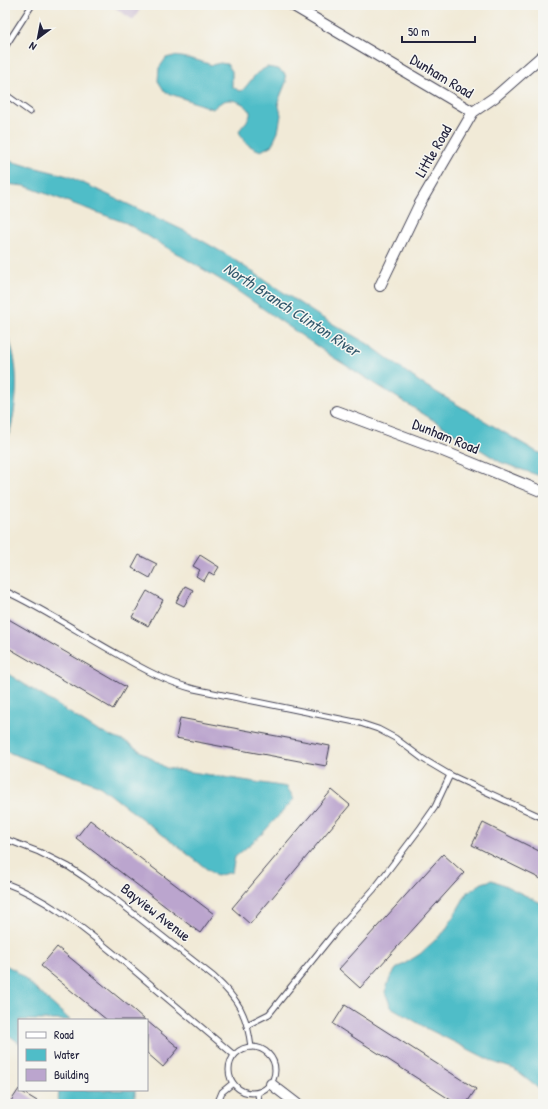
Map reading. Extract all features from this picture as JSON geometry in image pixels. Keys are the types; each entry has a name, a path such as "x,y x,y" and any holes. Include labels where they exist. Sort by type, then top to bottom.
{"street":[{"name":"Dunham Road","path":"292,5 473,112"},
{"name":"Little Road","path":"380,286 419,205 473,112 495,97 543,55"},
{"name":"Dunham Road","path":"336,411 443,451 543,492"},
{"path":"271,1084 297,1104"}],"lane":[{"path":"5,47 32,5"},
{"path":"5,94 30,112"},
{"path":"5,591 29,603 126,659 172,682 194,689 364,724 395,738 423,759 450,776 543,818"},
{"path":"247,1025 269,1014 331,937 374,889 435,807 450,776"},
{"name":"Bayview Avenue","path":"5,839 34,850 69,867 116,899 220,984 232,996 239,1006 247,1025 251,1047"},
{"path":"5,883 31,894 82,928 234,1054"},
{"path":"251,1047 257,1047 267,1052 274,1062 276,1074 271,1084 267,1088 258,1093 252,1094 241,1091 233,1084 230,1079 229,1069 234,1054 242,1049 251,1047"},
{"path":"217,1104 222,1092 233,1084"},
{"path":"258,1093 259,1104"}],"shaded area":[{"path":"111,5 143,5 133,20"}],"water":[{"path":"174,56 193,59 212,65 220,63 227,64 232,71 232,86 239,91 243,90 257,73 267,67 278,69 285,74 286,82 278,102 281,115 278,132 272,145 261,151 245,142 239,131 248,119 250,112 246,106 239,102 227,100 220,103 213,109 165,92 158,81 159,68 166,58"},
{"name":"North Branch Clinton River","path":"5,160 68,176 187,232 227,255 319,316 368,344 421,383 537,452 543,454 543,477 500,462 331,356 226,283 126,223 25,186 5,184"},
{"path":"5,330 11,344 14,359 16,389 13,420 5,449"},
{"path":"5,672 98,731 128,743 166,768 287,787 294,799 260,836 235,857 232,872 216,876 98,785 5,751"},
{"path":"492,880 543,904 543,1092 514,1069 496,1063 428,1029 391,1007 385,992 390,978 396,969 420,954 445,931 467,893 482,883"},
{"path":"5,965 15,970 69,1019 18,1019 18,1042 5,1032"},
{"path":"59,1091 135,1091 135,1104 58,1104"}],"building":[{"path":"139,555 157,564 150,578 132,568"},
{"path":"200,555 219,567 214,575 209,572 204,581 196,576 200,570 193,566"},
{"path":"185,586 193,590 184,606 176,602"},
{"path":"147,591 163,600 148,626 132,617"},
{"path":"5,617 126,687 113,709 5,646"},
{"path":"180,718 330,746 326,766 176,738"},
{"path":"332,790 350,805 250,924 232,908"},
{"path":"90,820 214,914 200,933 76,838"},
{"path":"483,823 543,853 543,880 472,845"},
{"path":"443,854 464,873 360,988 339,969"},
{"path":"57,947 144,1019 106,1019 41,966"},
{"path":"345,1005 476,1089 466,1104 457,1104 333,1024"},
{"path":"148,1022 179,1048 163,1067 148,1054"},
{"path":"18,1090 42,1104 9,1104"}],"waterway":[{"path":"5,10 9,5"}]}
